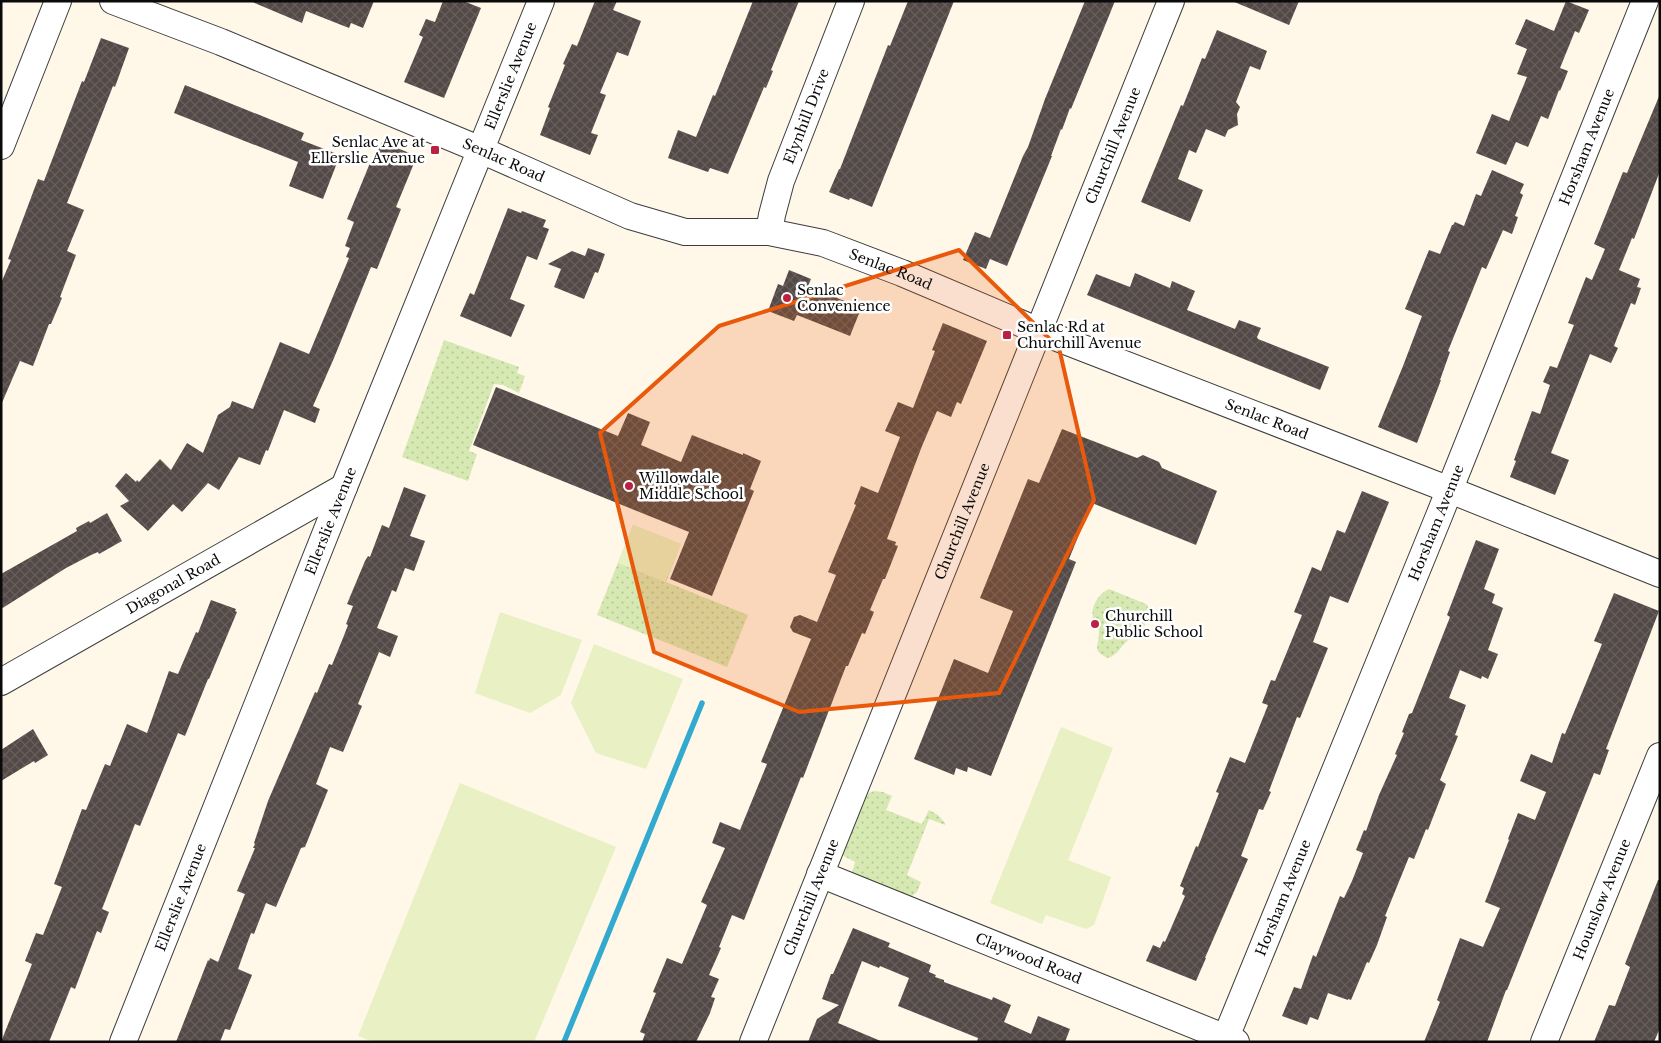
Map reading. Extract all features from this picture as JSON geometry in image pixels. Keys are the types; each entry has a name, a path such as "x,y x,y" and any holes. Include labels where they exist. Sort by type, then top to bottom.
{"street":[{"path":"1,146 58,1"},
{"name":"Senlac Road","path":"113,1 221,42 481,150 630,216 685,232 769,232 823,243 902,273 1038,331 1450,490 1660,574"},
{"name":"Ellerslie Avenue","path":"123,1042 344,487 541,1"},
{"name":"Elynhill Drive","path":"769,232 781,181 821,74 851,1"},
{"name":"Churchill Avenue","path":"753,1042 1171,1"},
{"name":"Horsham Avenue","path":"1229,1040 1645,1"},
{"name":"Diagonal Road","path":"1,682 344,487"},
{"name":"Hounslow Avenue","path":"1544,1042 1660,756"},
{"name":"Claywood Road","path":"820,874 1229,1040"}],"highlighted area":[{"path":"959,250 1059,348 1094,500 999,693 799,712 654,652 600,433 719,326"}],"green space":[{"path":"444,340 519,367 517,373 525,376 519,393 503,385 494,384 469,451 477,454 468,481 402,457"},
{"path":"633,525 681,544 666,582 748,615 727,667 597,615"},
{"path":"633,525 681,544 665,582 618,563"},
{"path":"1109,589 1146,604 1150,612 1143,628 1108,658 1099,653 1097,648 1099,630 1092,614 1096,601"},
{"path":"500,612 582,640 561,695 530,713 475,693"},
{"path":"594,644 683,679 646,769 596,753 571,703"},
{"path":"1061,727 1113,748 1068,860 1111,877 1094,925 1086,929 1046,915 1042,924 990,903"},
{"path":"460,783 616,847 534,1042 374,1042 358,1036"},
{"path":"874,791 892,796 886,810 922,824 929,810 938,815 945,823 945,825 929,819 907,875 921,882 917,892 912,896 856,875 852,872 855,862 842,855 863,800 869,793"}],"building":[{"path":"250,1 374,1 363,28 351,23 349,28 306,11 302,23"},
{"path":"443,1 463,1 481,8 444,98 404,82 423,37 419,35 426,19 435,22"},
{"path":"595,1 617,1 613,10 641,21 628,56 617,52 600,93 606,95 591,133 598,135 590,155 540,135 550,108 548,107 565,65 563,64 572,44 577,46"},
{"path":"753,1 799,1 771,70 773,71 766,88 764,87 728,174 710,168 708,172 668,158 678,130 696,137 713,95 715,96"},
{"path":"908,1 954,1 872,207 829,192 840,169 888,45 890,46"},
{"path":"1085,1 1115,1 1061,129 1052,156 1007,266 990,259 986,269 963,260 975,232 990,238"},
{"path":"1232,1 1299,1 1289,25"},
{"path":"1566,1 1589,10 1579,33 1575,31 1560,68 1568,71 1548,119 1541,116 1528,147 1516,142 1506,165 1476,153 1492,114 1509,121 1527,77 1517,74 1527,49 1515,44 1526,19 1554,31"},
{"path":"1217,30 1267,51 1260,70 1250,66 1236,102 1240,107 1237,114 1238,125 1228,130 1225,137 1206,129 1196,153 1189,150 1178,179 1203,190 1190,222 1141,202 1181,105 1183,106 1202,58 1205,59"},
{"path":"101,38 129,48 67,203 84,210 67,251 76,255 60,297 62,298 51,324 49,324 33,366 20,361 1,405 1,283 11,260 8,259 38,179 44,181 82,81 84,82"},
{"path":"185,85 304,133 301,140 340,155 323,199 289,186 298,162 174,113"},
{"path":"1660,94 1660,171 1634,239 1632,238 1619,270 1640,279 1637,287 1641,288 1635,305 1631,303 1617,338 1614,346 1618,348 1611,363 1590,354 1551,453 1569,460 1555,495 1510,477 1516,461 1514,460 1532,411 1540,414 1550,385 1543,382 1550,366 1557,368 1574,325 1568,323 1586,277 1592,280 1605,249 1594,244 1623,172 1627,173"},
{"path":"382,142 417,156 396,207 401,209 377,269 371,267 313,406 320,409 315,423 284,410 268,451 266,450 260,465 239,457 219,490 208,483 182,512 173,504 148,531 120,506 129,501 115,486 126,473 136,482 137,480 139,482 160,459 171,470 187,443 203,453 218,415 230,407 232,401 253,409 280,342 309,354 349,258 346,257 350,248 345,246 354,222 347,219 370,163 372,164"},
{"path":"1492,170 1524,184 1520,193 1523,195 1515,216 1518,217 1512,234 1503,230 1486,269 1482,267 1448,351 1450,352 1441,380 1417,443 1378,427 1422,316 1405,309 1429,250 1440,254 1452,225 1455,222 1464,226 1476,194 1481,196"},
{"path":"508,208 546,220 543,227 549,229 537,260 527,256 510,299 525,305 511,337 460,316 470,293 474,295"},
{"path":"588,248 605,254 598,273 595,272 584,299 554,287 561,269 548,264 572,251 585,256"},
{"path":"789,270 811,279 808,286 847,302 845,305 860,311 850,336 797,315 794,321 768,311 778,284 783,286"},
{"path":"1135,273 1170,288 1172,281 1195,291 1187,310 1235,329 1239,320 1261,328 1258,339 1329,367 1320,390 1087,295 1096,274 1130,287"},
{"path":"943,323 987,341 961,404 957,402 951,417 937,411 922,446 887,539 896,542 895,545 898,546 870,610 874,612 865,634 862,633 848,666 846,666 803,778 801,777 744,920 732,915 719,947 721,948 709,975 719,979 711,997 715,998 710,1013 696,1042 642,1042 645,1034 640,1032 656,993 653,992 667,958 682,964 707,905 701,902 725,848 712,843 720,822 740,830 767,764 761,762 811,639 793,632 790,627 794,617 800,615 817,622 836,575 828,572 856,505 854,504 861,486 878,493 900,437 885,431 898,402 913,408 935,351 932,350"},
{"path":"496,387 618,436 628,413 650,422 641,445 681,462 692,435 761,461 750,489 754,491 712,596 670,579 689,532 473,445"},
{"path":"1062,429 1137,458 1143,455 1159,462 1162,468 1217,491 1196,545 1092,503 1069,559 1076,562 991,776 968,767 967,772 956,768 954,775 914,759 954,659 988,673 1013,611 980,598 1028,479 1039,483"},
{"path":"404,487 426,495 410,536 425,541 414,571 405,568 396,592 392,590 377,628 398,636 390,657 379,652 358,704 362,706 343,752 330,747 316,784 328,790 305,847 301,848 276,907 266,903 254,934 251,933 238,969 252,975 230,1030 225,1029 220,1042 176,1042 208,960 210,958 218,962 245,894 237,891 255,848 253,848 254,843 268,801 315,692 317,693 329,664 332,665 343,638 353,606 347,604 365,561 368,556 370,557 382,525 389,528"},
{"path":"1362,491 1389,502 1348,603 1330,596 1313,642 1328,648 1300,718 1297,717 1269,791 1271,792 1263,810 1259,809 1241,856 1248,859 1196,981 1146,961 1153,945 1160,948 1163,941 1165,942 1185,896 1182,894 1184,888 1180,886 1196,846 1198,847 1219,793 1216,792 1230,757 1245,763 1268,705 1262,703 1271,680 1275,681 1302,615 1294,612 1312,567 1321,571 1337,530 1345,533"},
{"path":"107,513 122,541 99,554 98,552 66,568 1,609 1,574 77,531 76,528 89,521 90,523"},
{"path":"1476,540 1499,549 1484,589 1495,594 1492,603 1503,608 1488,650 1498,654 1488,679 1482,676 1481,679 1460,670 1449,698 1466,705 1455,735 1458,736 1440,780 1446,784 1428,830 1426,829 1414,859 1409,857 1385,916 1387,917 1377,945 1369,963 1367,962 1351,1000 1328,993 1318,1020 1310,1017 1307,1025 1282,1016 1294,987 1301,989 1313,955 1316,957 1340,896 1344,898 1352,881 1363,853 1356,850 1364,830 1366,831 1379,795 1397,755 1395,754 1404,733 1402,732 1409,714 1412,713 1450,617 1447,615"},
{"path":"1614,593 1659,611 1606,749 1609,750 1600,775 1594,773 1506,990 1487,1042 1424,1042 1440,1002 1437,1000 1460,938 1483,947 1500,908 1485,902 1518,813 1535,820 1546,792 1520,781 1531,754 1552,763 1562,733 1565,734 1602,644 1594,641"},
{"path":"211,600 236,609 235,611 237,612 185,736 178,733 140,826 135,824 102,909 109,912 101,933 97,931 75,989 71,987 49,1042 1,1042 32,964 25,961 36,933 43,935 62,887 54,884 82,809 86,810 105,764 110,766 127,724 147,733 169,671 178,674 196,632 198,633"},
{"path":"33,729 48,755 35,763 34,761 1,781 1,750"},
{"path":"1658,880 1660,880 1660,1028 1654,1042 1594,1042 1609,1005 1615,1006 1630,967 1625,964"},
{"path":"853,928 890,943 888,947 931,965 929,972 936,975 935,977 944,980 944,982 992,1000 993,997 1011,1005 1004,1022 1031,1034 1038,1016 1070,1029 1065,1042 977,1042 978,1038 898,1006 909,978 862,961 838,1023 883,1042 808,1042 817,1019 839,1005 822,999 831,974 833,974"}],"waterway":[{"path":"564,1042 702,703"}],"place":[{"name":"Senlac Ave at Ellerslie Avenue","path":"435,150"},
{"name":"Senlac Convenience","path":"787,298"},
{"name":"Senlac Rd at Churchill Avenue","path":"1007,335"},
{"name":"Willowdale Middle School","path":"629,486"},
{"name":"Churchill Public School","path":"1095,624"}]}
